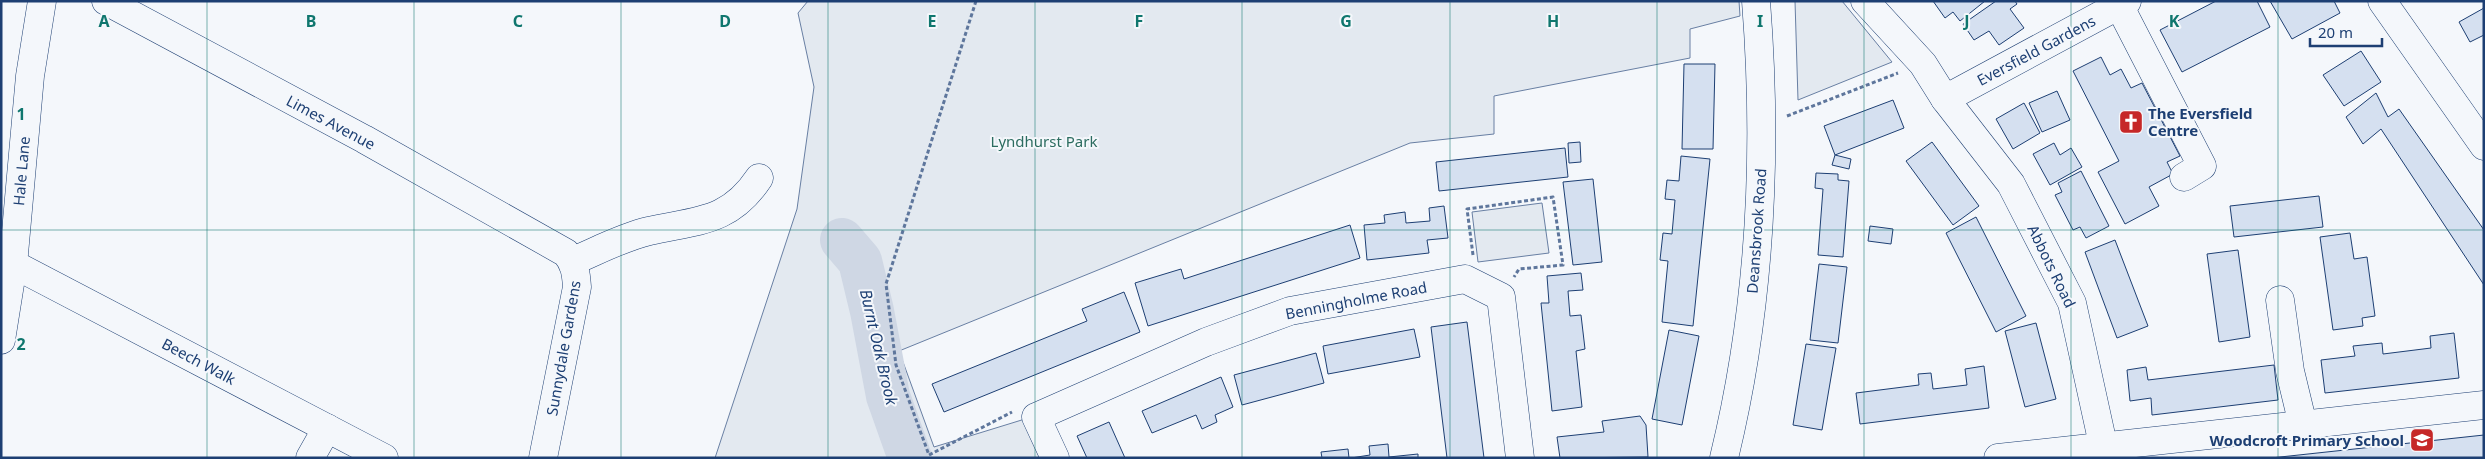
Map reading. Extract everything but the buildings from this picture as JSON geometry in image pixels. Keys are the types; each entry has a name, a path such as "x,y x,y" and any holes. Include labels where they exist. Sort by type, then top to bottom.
{"street":[{"name":"Hale Lane","path":"1,340 14,264 30,76 42,1"},
{"name":"Limes Avenue","path":"106,1 364,139 564,254"},
{"name":"Deansbrook Road","path":"1724,458 1740,388 1756,259 1763,126 1756,1"},
{"name":"Abbots Road","path":"1865,1 1923,64 1945,99 2011,184 2072,303 2105,451"},
{"path":"2382,1 2484,146"},
{"path":"2123,3 2202,166 2184,177"},
{"name":"Eversfield Gardens","path":"1945,99 2123,3"},
{"path":"564,254 648,232 679,227 728,211 747,196 759,178"},
{"name":"Sunnydale Gardens","path":"543,458 577,286 564,254"},
{"name":"Beech Walk","path":"14,264 384,458"},
{"name":"Benningholme Road","path":"1036,417 1206,342 1290,311 1465,279 1489,291"},
{"path":"1489,291 1520,458"},
{"path":"2280,300 2290,371 2302,425"},
{"path":"1998,458 2105,451 2302,425 2484,405"},
{"path":"1036,417 1055,458"},
{"path":"310,458 327,428"}],"path":[{"path":"976,1 886,284 896,364 929,455 1015,410 1036,417"},
{"path":"1763,126 1923,64"},
{"path":"1553,197 1563,265 1519,269 1489,291 1467,209 1553,197"}],"green space":[{"name":"Lyndhurst Park","path":"808,1 1739,1 1740,16 1690,29 1690,58 1494,96 1494,134 1410,143 899,351 934,447 1038,415 1057,458 715,458 797,209 814,87 798,13"},
{"path":"1795,1 1842,1 1892,62 1798,100"},
{"path":"1542,203 1549,253 1478,262 1472,212"}],"waterway":[{"name":"Burnt Oak Brook","path":"842,240 860,261 872,311 888,396 910,458"}],"place":[{"name":"The Eversfield Centre","path":"2131,122"},
{"name":"Woodcroft Primary School","path":"2422,440"}]}
